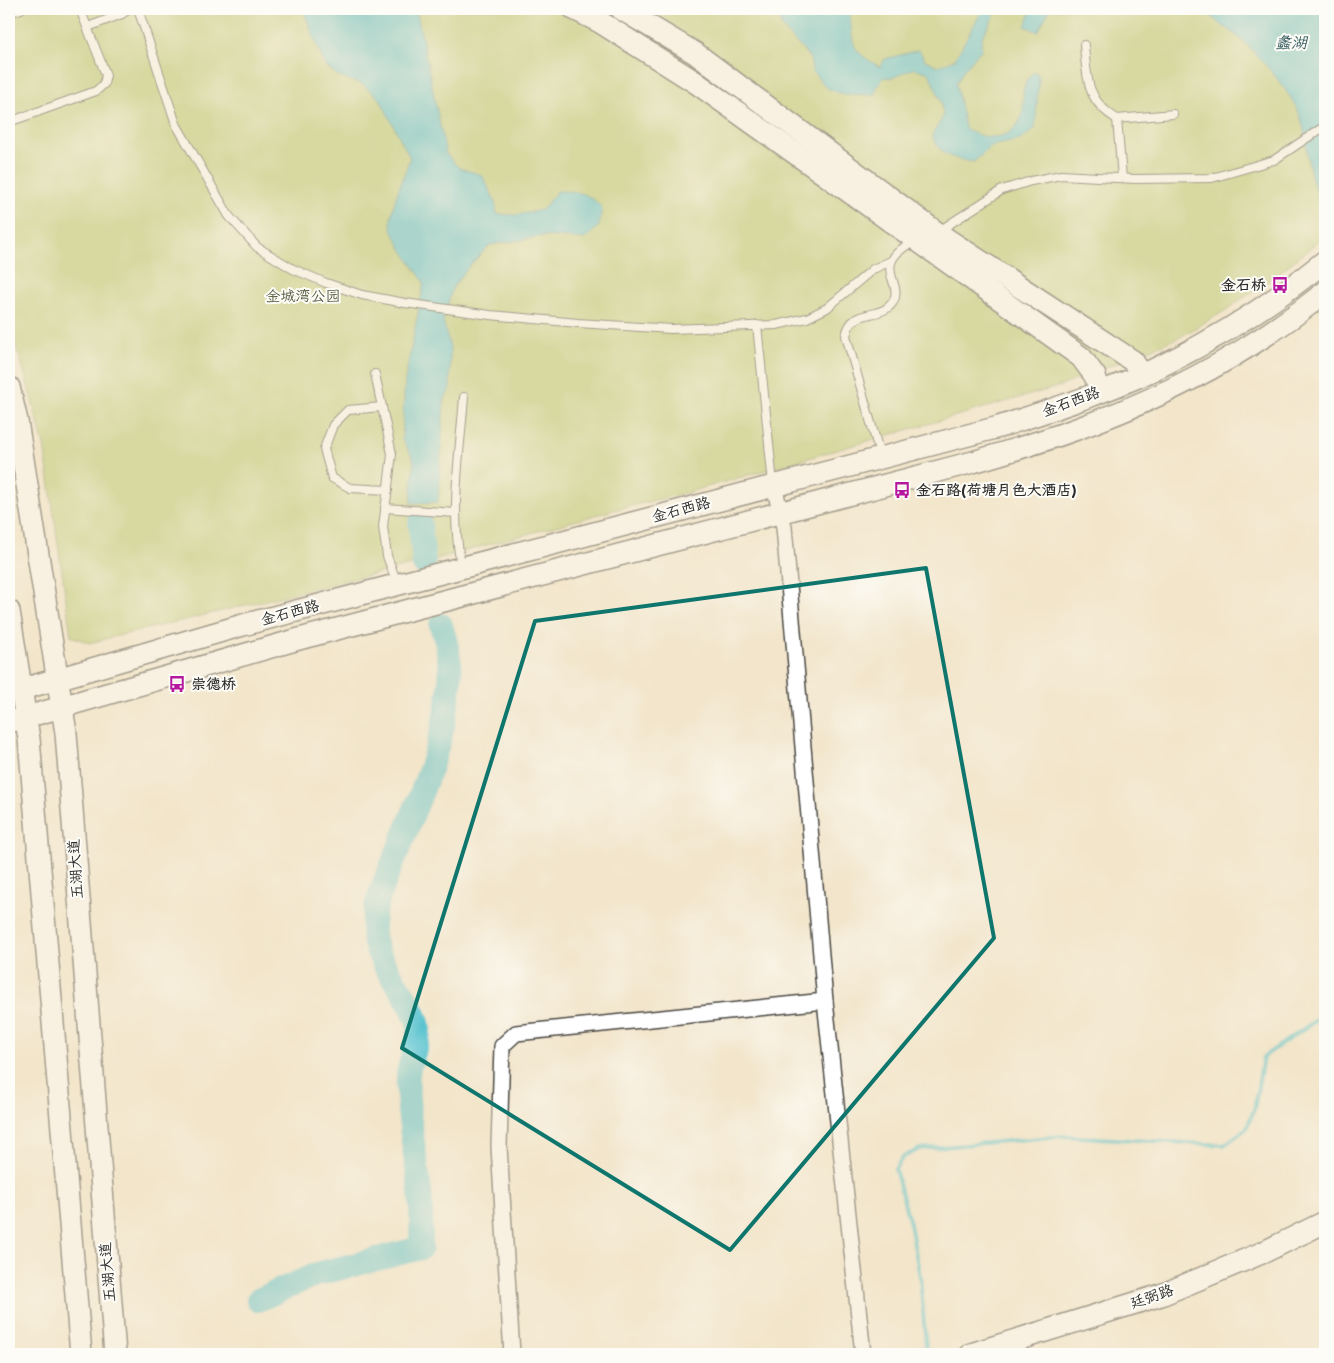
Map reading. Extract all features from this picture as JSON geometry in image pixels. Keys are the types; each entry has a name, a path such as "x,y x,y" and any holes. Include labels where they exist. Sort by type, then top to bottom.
{"main road":[{"path":"574,9 600,22 696,82 1081,357 1095,376 1100,391"},
{"path":"621,9 694,53 936,232 1133,361 1141,374"},
{"name":"金石西路","path":"15,691 242,625 999,427 1100,391 1169,362 1242,321 1285,293 1325,261"},
{"name":"金石西路","path":"17,719 299,639 972,462 1096,422 1216,365 1283,324 1325,292"},
{"name":"五湖大道","path":"9,386 18,421 66,733 115,1354"},
{"path":"9,612 17,719 81,1354"},
{"name":"廷弼路","path":"971,1354 1161,1295 1264,1252 1325,1222"},
{"name":"廷弼路","path":"1009,1354 1170,1302 1280,1259 1325,1238"}],"street":[{"path":"774,486 784,527 825,1001 863,1354"},
{"path":"512,1354 499,1147 502,1046 516,1033 825,1001"}],"lane":[{"path":"9,13 20,9"},
{"path":"9,122 96,91 104,84 106,75 80,9"},
{"path":"88,27 122,14 129,9"},
{"path":"138,9 176,124 229,216 251,241 274,258 326,284 362,295 406,303 578,323 671,329 776,325 807,318 827,308 873,269 891,261"},
{"path":"1084,46 1087,82 1101,110 1117,119 1173,114"},
{"path":"1117,119 1122,178"},
{"path":"881,458 846,336 848,326 856,318 886,309 894,301 895,292 890,278 891,261 900,248 936,232 1002,190 1031,181 1061,175 1122,178 1212,178 1274,160 1325,126"},
{"path":"757,325 774,486"},
{"path":"375,374 392,454 383,528 387,556 398,585"},
{"path":"462,567 457,546 456,513 464,397"},
{"path":"382,407 348,410 333,424 324,449 332,478 350,488 388,490"},
{"path":"386,508 456,513"}],"highlighted area":[{"path":"926,568 994,938 730,1250 402,1048 535,621"}],"green space":[{"name":"金城湾公园","path":"9,9 1325,9 1325,236 1275,276 1223,312 1180,337 1061,386 686,493 618,509 436,559 89,643 71,636 44,445 21,361 9,327"}],"water":[{"path":"303,9 416,9 446,154 459,168 482,175 495,201 497,214 517,215 542,210 557,191 570,191 582,194 592,199 602,208 599,226 585,239 543,236 490,245 470,265 453,287 443,320 450,348 450,389 444,401 438,502 411,503 414,460 402,439 405,380 424,282 400,246 391,225 395,202 410,158 380,99 364,85 340,77 325,66"},
{"path":"775,9 855,9 850,15 855,47 880,67 885,59 919,50 925,60 938,66 955,59 983,9 993,9 994,16 982,37 981,50 964,69 956,84 965,128 986,137 1001,136 1008,133 1022,116 1025,84 1034,72 1038,74 1039,79 1035,129 1020,140 991,146 974,162 954,158 939,148 932,135 943,117 941,101 929,73 914,68 892,78 884,77 877,87 875,95 843,94 827,88 812,71 810,58 782,27"},
{"path":"1032,9 1050,9 1038,32 1025,26"},
{"name":"蠡湖","path":"1202,9 1325,9 1325,205 1313,183 1305,134 1298,111 1293,102 1280,82 1254,52"}],"waterway":[{"path":"420,523 424,564"},
{"path":"258,1300 317,1274 421,1248 421,1199 408,1090 409,1069 419,1029 413,1011 378,953 373,929 378,899 431,767 448,702 450,660 441,625"},
{"path":"926,1347 920,1276 910,1224 895,1169 903,1157 920,1149 1061,1136 1224,1145 1246,1129 1254,1110 1263,1057 1325,1014"}],"place":[{"name":"金石桥","path":"1280,285"},
{"name":"金石路(荷塘月色大酒店)","path":"902,490"},
{"name":"崇德桥","path":"177,684"}]}
